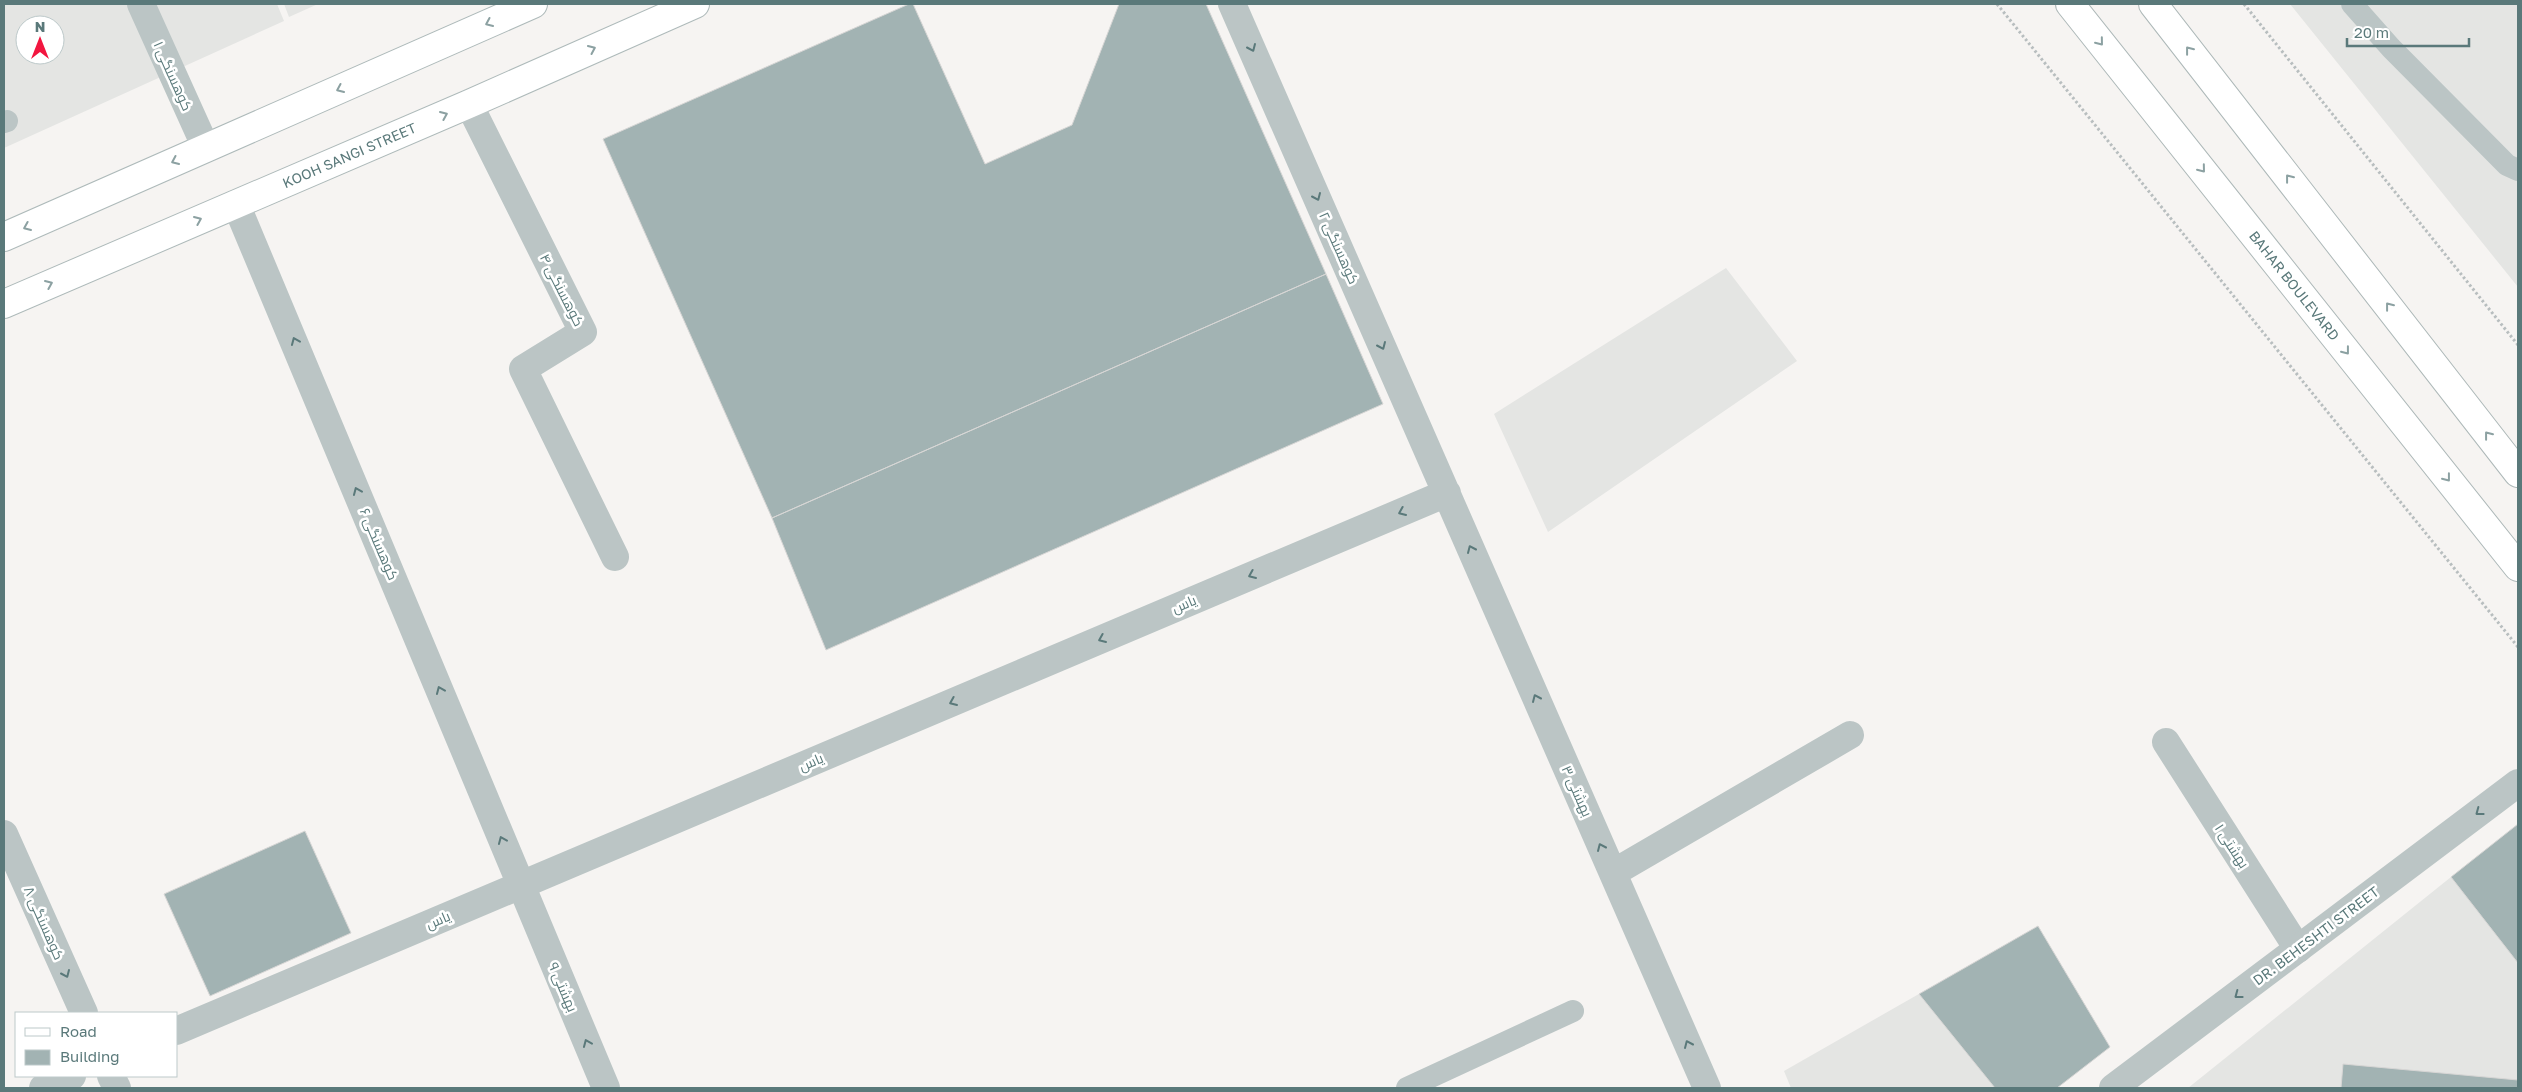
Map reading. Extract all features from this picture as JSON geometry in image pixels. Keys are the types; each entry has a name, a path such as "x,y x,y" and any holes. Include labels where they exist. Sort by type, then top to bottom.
{"main road":[{"path":"4,237 534,4"},
{"name":"KOOH SANGI STREET","path":"4,304 469,104 695,4"},
{"name":"BAHAR BOULEVARD","path":"2070,4 2518,567"},
{"path":"2153,4 2518,473"}],"street":[{"name":"کوهسنگی ۱","path":"141,4 206,148"},
{"name":"کوهسنگی ۲","path":"1232,4 1447,493"},
{"name":"کوهسنگی ۴","path":"469,104 583,332 523,370 615,557"},
{"name":"کوهسنگی ۶","path":"236,204 521,885"},
{"name":"بهشتی ۳","path":"1447,493 1707,1088"},
{"name":"یاس","path":"178,1030 1447,493"},
{"path":"1613,873 1850,735"},
{"name":"بهشتی ۱","path":"2166,742 2298,949"},
{"name":"DR. BEHESHTI STREET","path":"2113,1088 2518,783"},
{"name":"کوهسنگی ۸","path":"4,834 84,1012"},
{"name":"بهشتی ۹","path":"521,885 606,1088"},
{"path":"44,1088 70,1077"}],"lane":[{"path":"2352,4 2507,165 2518,170"},
{"path":"1407,1088 1573,1012"}],"path":[{"path":"1997,4 2518,646"},
{"path":"2244,4 2518,345"}],"shaded area":[{"path":"4,4 277,4 284,21 4,148"},
{"path":"284,4 318,4 289,17"},
{"path":"2290,4 2518,4 2518,287"},
{"path":"1726,268 1797,361 1548,532 1494,414"},
{"path":"2451,877 2518,963 2518,1088 2188,1088"},
{"path":"2038,926 2110,1047 2057,1088 1791,1088 1784,1071"}],"building":[{"path":"909,4 913,4 985,164 1072,125 1119,4 1206,4 1326,274 772,518 603,139"},
{"path":"1326,274 1383,404 826,650 772,518"},
{"path":"2518,824 2518,963 2451,877"},
{"path":"305,831 351,933 210,996 164,894"},
{"path":"2038,926 2110,1047 2057,1088 1995,1088 1919,994"},
{"path":"2343,1064 2518,1080 2518,1088 2341,1088"}]}
